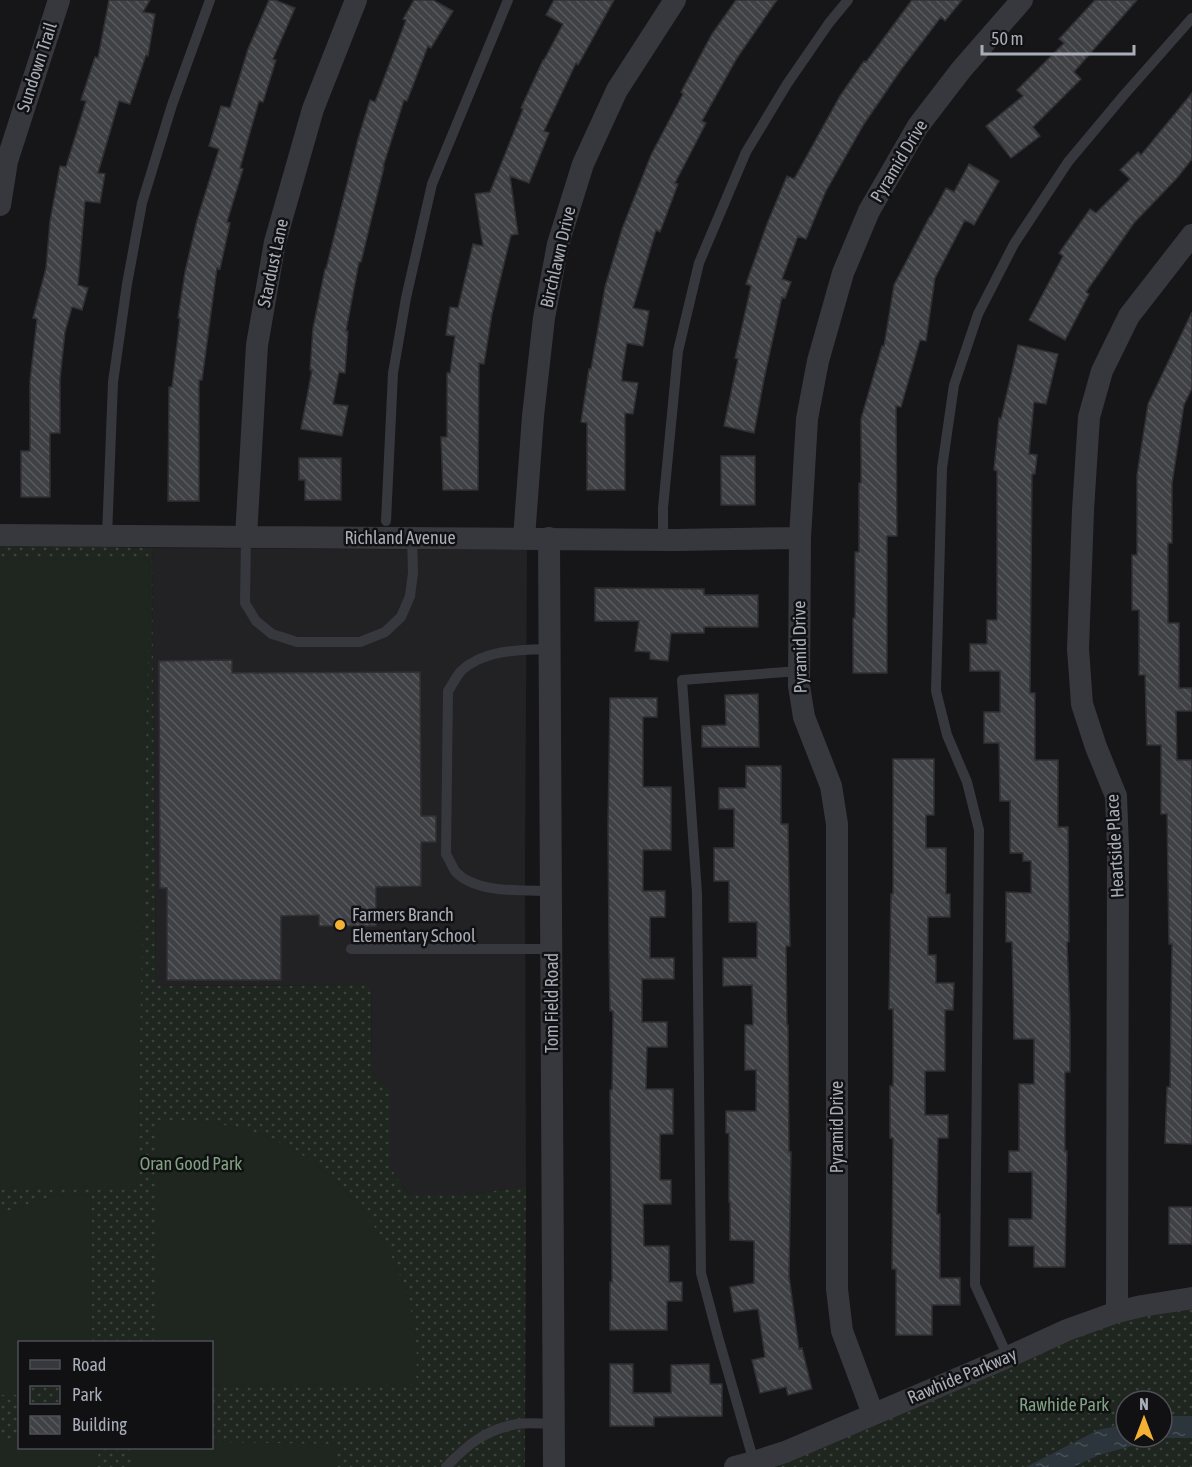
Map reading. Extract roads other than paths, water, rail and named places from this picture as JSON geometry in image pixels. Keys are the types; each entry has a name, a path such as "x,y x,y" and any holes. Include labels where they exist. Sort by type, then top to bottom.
{"street":[{"name":"Sundown Trail","path":"0,205 7,161 59,0"},
{"name":"Stardust Lane","path":"246,537 257,345 275,242 313,109 356,0"},
{"name":"Birchlawn Drive","path":"524,538 533,416 544,318 558,244 583,164 617,90 675,0"},
{"name":"Pyramid Drive","path":"873,1414 842,1330 837,1289 837,824 831,786 804,717 798,686 800,538 807,419 818,361 843,273 869,211 918,126 961,70 1022,0"},
{"name":"Heartside Place","path":"1118,1312 1116,796 1082,704 1078,649 1089,417 1101,371 1129,316 1192,236"},
{"name":"Richland Avenue","path":"0,535 663,540 800,538"},
{"name":"Tom Field Road","path":"549,538 554,1467"},
{"name":"Rawhide Parkway","path":"745,1465 785,1452 1067,1330 1118,1312 1192,1298"}],"lane":[{"path":"107,536 113,382 127,284 142,203 172,105 210,0"},
{"path":"386,521 393,373 406,298 429,195 457,121 508,0"},
{"path":"663,540 663,508 678,351 699,263 747,152 787,84 829,23 848,0"},
{"path":"1008,1357 975,1285 979,830 967,783 947,735 936,691 942,468 954,385 978,314 1014,244 1068,162 1192,18"},
{"path":"246,537 245,603 256,621 272,634 297,642 360,642 385,632 401,617 410,596 412,538"},
{"path":"550,649 501,652 479,659 461,672 448,691 446,854 456,872 474,885 501,889 551,891"},
{"path":"745,1465 718,1337 701,1273 697,893 682,680 798,671"},
{"path":"351,949 552,949"},
{"path":"446,1467 466,1446 486,1433 518,1424 554,1424"}],"water":[{"path":"1174,1416 1192,1416 1192,1438 1174,1438"},
{"path":"1114,1427 1114,1449 1121,1449 1099,1455 1073,1467 1026,1467 1098,1430"}],"place":[{"name":"Farmers Branch Elementary School","path":"340,925"}],"park label":[{"name":"Oran Good Park","path":"191,1164"},
{"name":"Rawhide Park","path":"1064,1405"}]}
